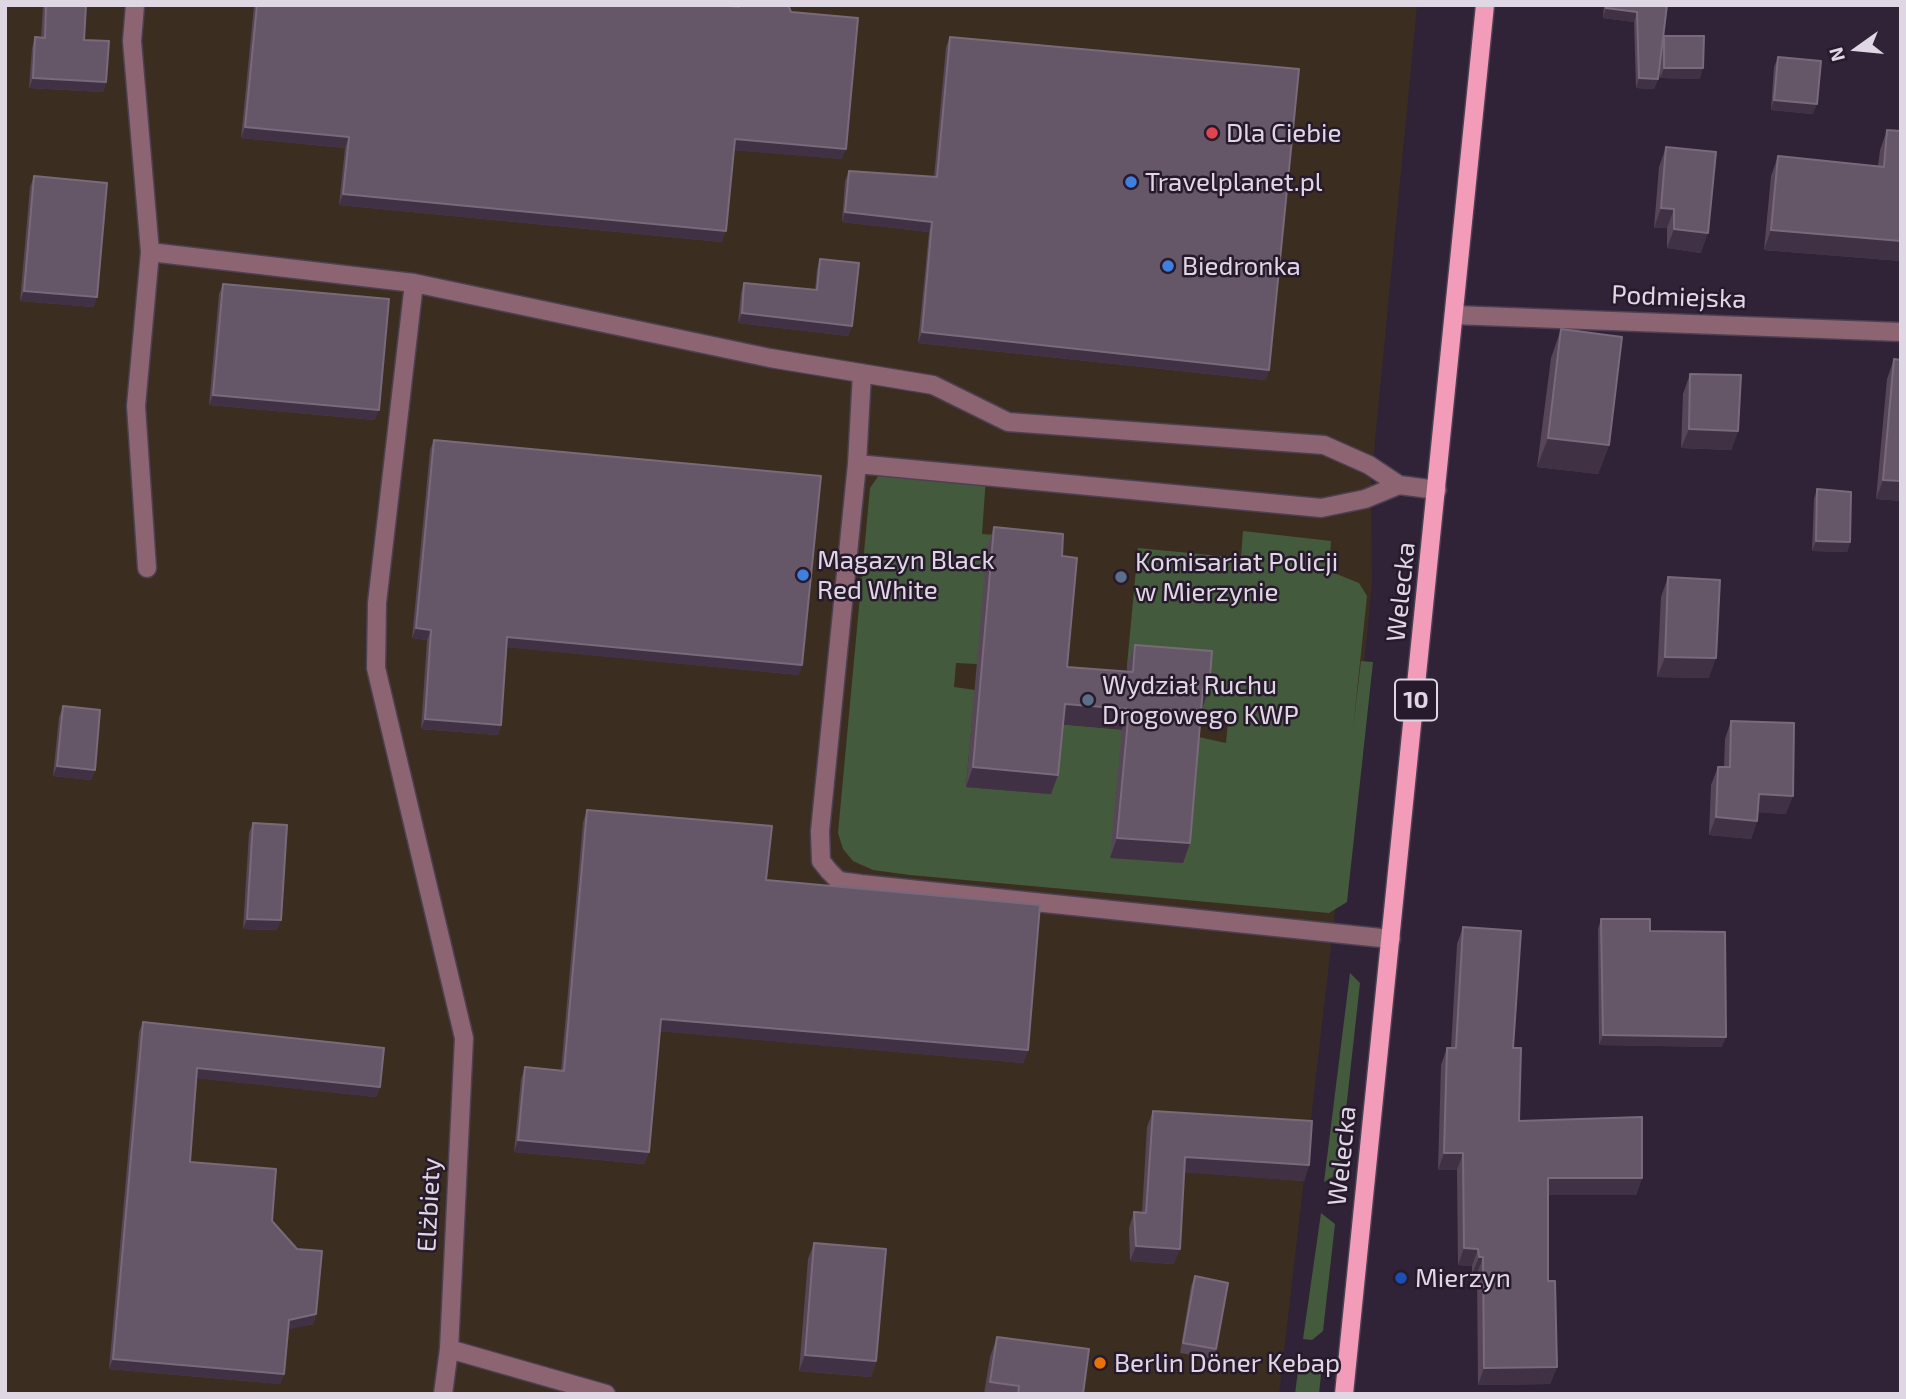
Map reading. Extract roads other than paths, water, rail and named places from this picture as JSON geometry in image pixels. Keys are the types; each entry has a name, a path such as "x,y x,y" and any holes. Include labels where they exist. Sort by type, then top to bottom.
{"main road":[{"name":"Welecka","path":"1344,1394 1485,5"}],"street":[{"path":"135,5 133,55 150,252 136,406 147,568"},
{"path":"150,252 414,282 770,358 933,384 1008,422 1324,445 1369,465 1399,485 1437,490"},
{"name":"Elżbiety","path":"414,282 377,603 376,668 464,1038 449,1349 443,1394"},
{"name":"Podmiejska","path":"1454,315 1901,332"},
{"path":"862,373 856,464 820,831 821,861 829,871 839,881 862,884 1391,939"},
{"path":"856,464 1321,508 1365,499 1399,485"},
{"path":"449,1349 606,1394"}],"place":[{"name":"Dla Ciebie","path":"1212,133"},
{"name":"Travelplanet.pl","path":"1131,182"},
{"name":"Biedronka","path":"1168,266"},
{"name":"Magazyn Black Red White","path":"803,575"},
{"name":"Komisariat Policji w Mierzynie","path":"1121,577"},
{"name":"Wydział Ruchu Drogowego KWP","path":"1088,700"},
{"name":"Mierzyn","path":"1401,1278"},
{"name":"Berlin Döner Kebap","path":"1100,1363"}]}
